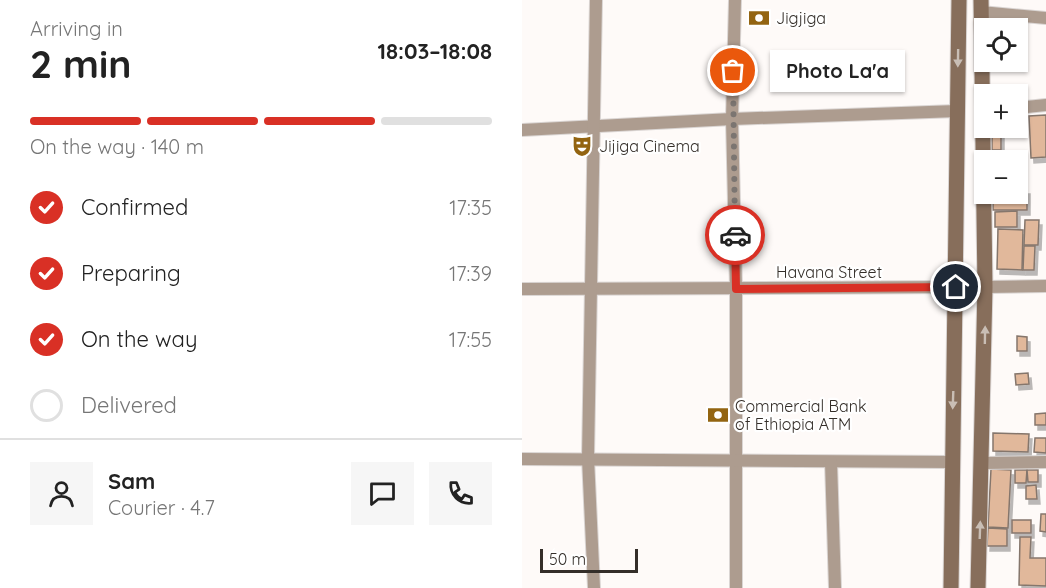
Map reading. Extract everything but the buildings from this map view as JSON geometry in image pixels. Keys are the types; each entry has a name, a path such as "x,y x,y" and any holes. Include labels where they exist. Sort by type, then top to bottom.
{"main road":[{"path":"951,588 959,0"},
{"path":"981,6 982,84"},
{"path":"978,588 986,286 983,138"}],"street":[{"path":"594,588 588,458 596,0"},
{"path":"735,0 732,119 736,289 736,588"},
{"path":"981,6 1046,18"},
{"path":"1028,107 1046,105"},
{"path":"522,130 732,119 957,111"},
{"path":"986,286 1046,286"},
{"name":"Havana Street","path":"522,289 956,287"},
{"path":"522,459 951,462"},
{"path":"831,462 835,588"},
{"path":"983,463 1046,462"}],"way so far":[{"path":"733,71 735,235"}],"place":[{"name":"Jigjiga","path":"759,18"},
{"name":"Photo La'a","path":"733,71"},
{"name":"Jijiga Cinema","path":"582,146"},
{"name":"Commercial Bank of Ethiopia ATM","path":"718,415"}],"route":[{"path":"735,235 736,289 956,287"}]}
